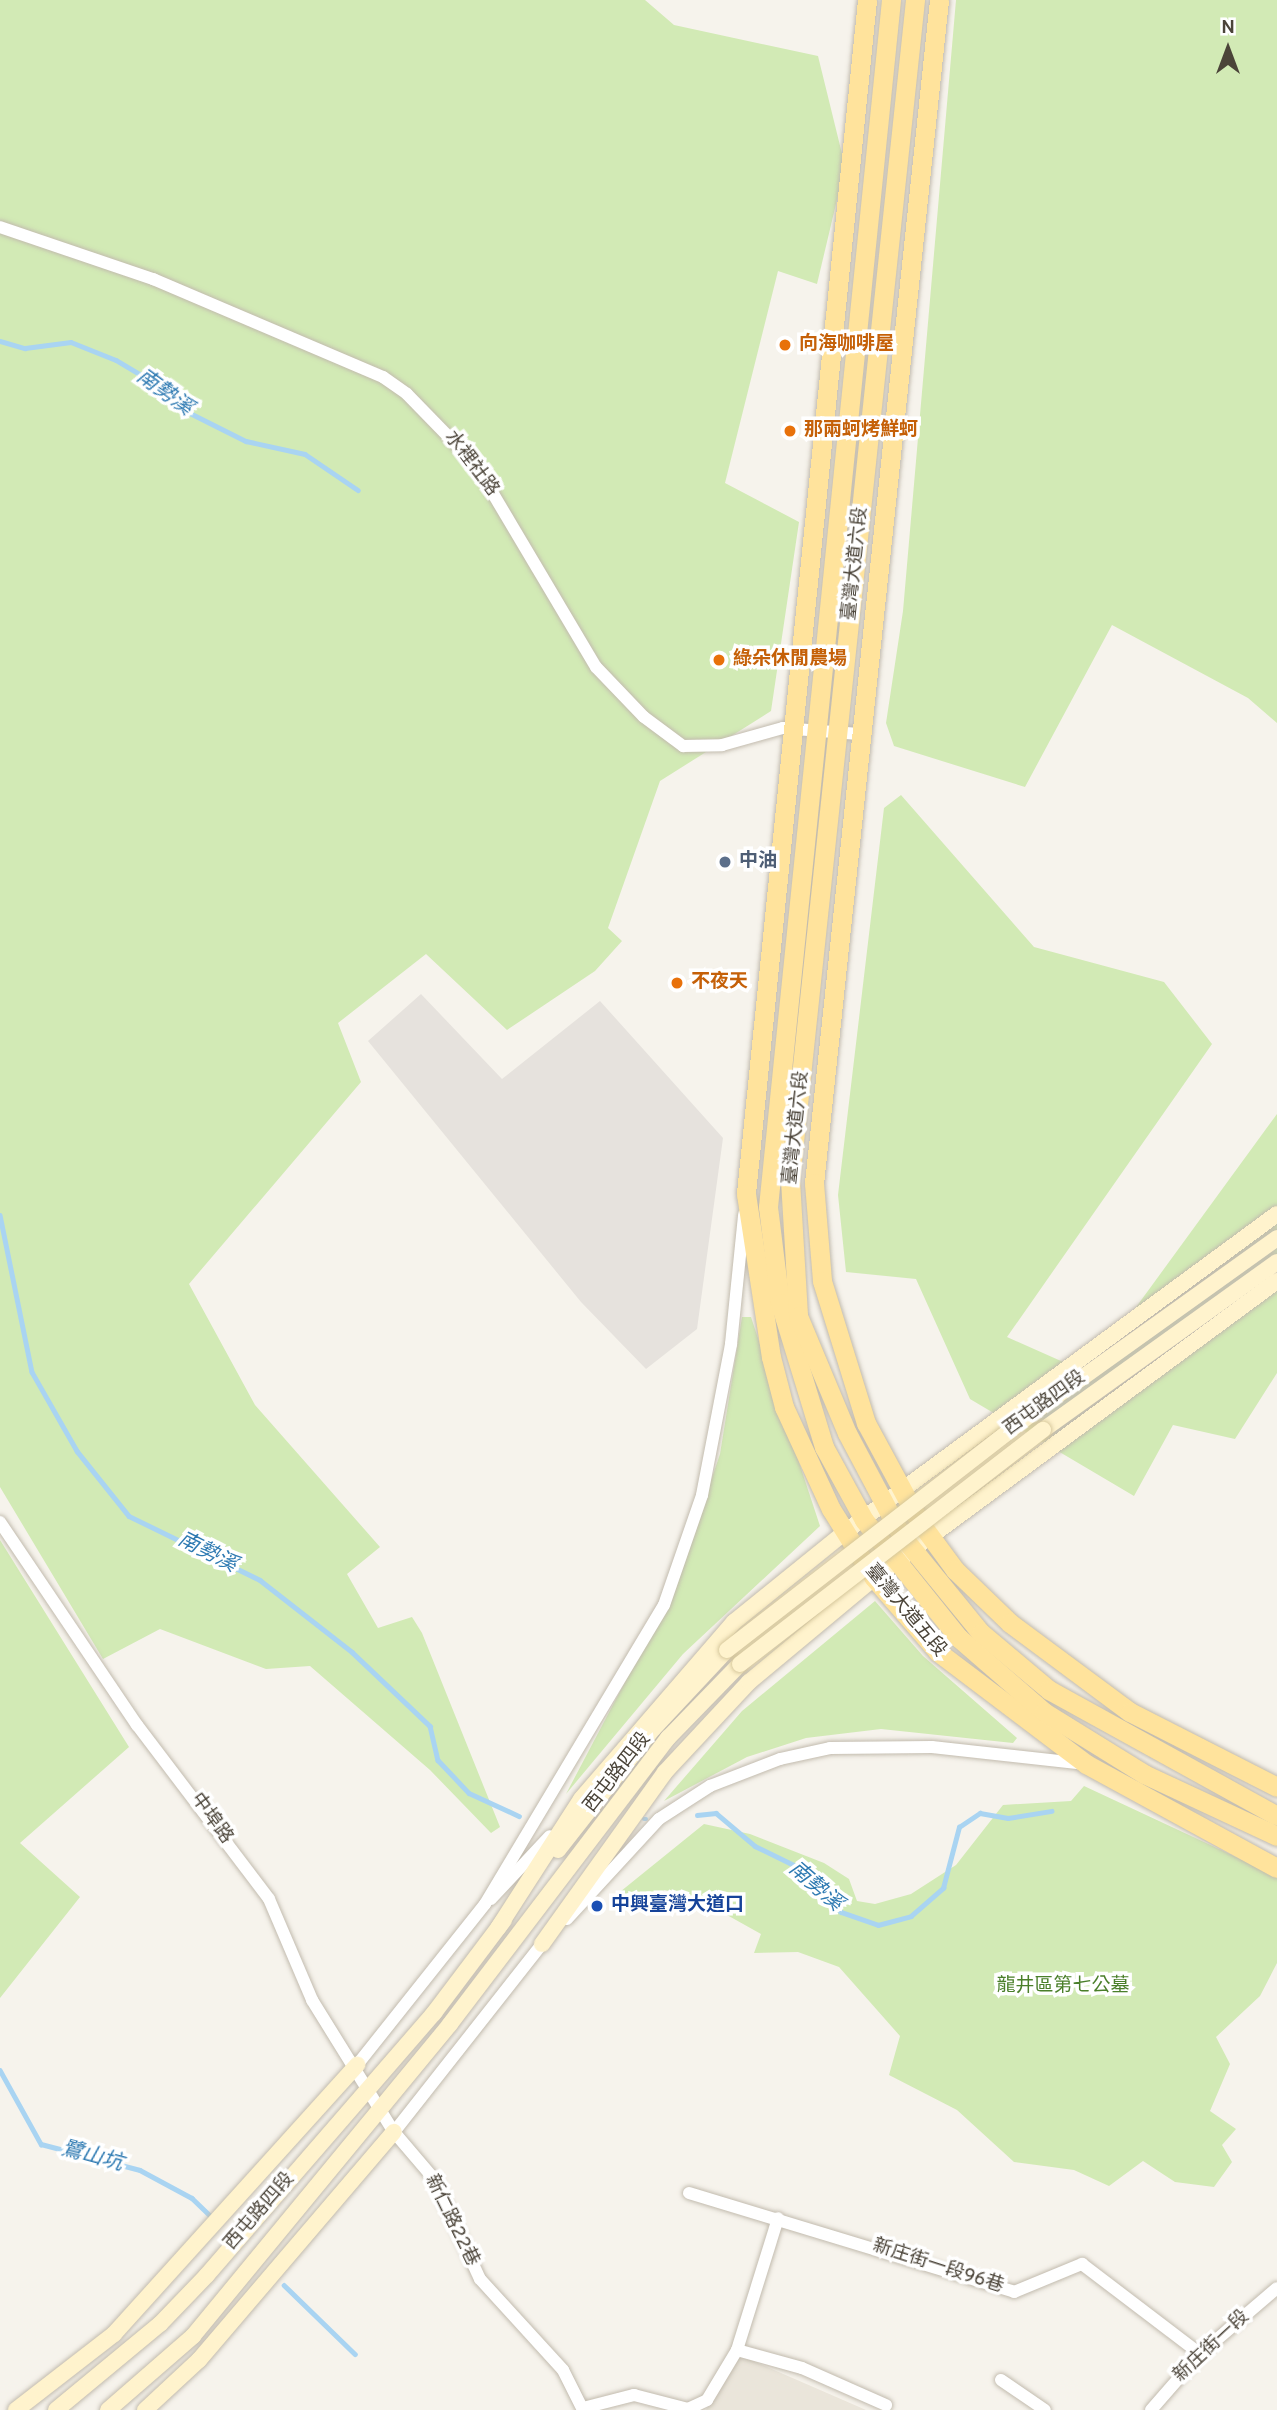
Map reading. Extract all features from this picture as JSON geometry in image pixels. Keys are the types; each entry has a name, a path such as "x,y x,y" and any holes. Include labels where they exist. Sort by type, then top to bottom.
{"main road":[{"path":"746,1194 867,0"},
{"name":"臺灣大道六段","path":"768,1208 812,729 891,0"},
{"name":"臺灣大道六段","path":"903,1491 841,1358 816,1236 814,1183 849,733 915,0"},
{"name":"臺灣大道六段","path":"884,1504 797,1316 791,1253 790,1180 849,733 939,0"},
{"name":"臺灣大道五段","path":"746,1194 756,1283 784,1406 845,1532 874,1578 977,1687 1086,1765 1277,1868"},
{"name":"臺灣大道五段","path":"768,1208 793,1358 824,1447 864,1520 895,1564 959,1638 1014,1689 1144,1774 1277,1836"},
{"path":"903,1491 931,1538 999,1614 1066,1668 1161,1731 1277,1787"},
{"path":"884,1504 913,1550 981,1633 1049,1690 1277,1816"}],"street":[{"name":"水裡社路","path":"0,227 153,279 383,377 439,421 476,465 568,629 644,718 683,746 722,745 792,727 849,733"},
{"name":"西屯路四段","path":"16,2410 114,2334 357,2065 485,1903 664,1605 702,1495 731,1344 746,1194"},
{"name":"西屯路四段","path":"498,1928 581,1799 696,1660 845,1532 1277,1214"},
{"name":"西屯路四段","path":"56,2410 178,2304 369,2087 498,1928 653,1729 727,1650 1030,1415 1277,1238"},
{"name":"西屯路四段","path":"108,2410 193,2336 502,1959 668,1738 740,1664 1043,1430 1277,1262"},
{"name":"西屯路四段","path":"145,2410 199,2360 394,2132 542,1944 703,1730 749,1682 874,1578 1277,1281"},
{"name":"中埠路","path":"0,1522 137,1725 269,1899 312,2000 357,2065 394,2132"},
{"name":"西屯路四段","path":"542,1944 659,1819 710,1786 780,1759 830,1748 932,1747 1086,1765"},
{"path":"1086,1765 1144,1774"},
{"path":"485,1903 505,1889 581,1799"},
{"name":"新仁路22巷","path":"394,2132 434,2179 480,2279 564,2370 583,2409"},
{"name":"新庄街一段96巷","path":"689,2193 1014,2292 1082,2264 1200,2354"},
{"path":"583,2409 634,2395 688,2409 708,2400 737,2350 778,2218"},
{"name":"新庄街一段","path":"1151,2410 1200,2354 1277,2288"},
{"path":"737,2350 802,2368 886,2405"},
{"path":"1001,2380 1045,2410"}],"shaded area":[{"path":"421,994 502,1079 600,1001 723,1138 697,1329 646,1369 581,1302 368,1041"},
{"path":"737,2354 866,2410 706,2410"}],"green space":[{"path":"0,0 645,0 674,25 818,56 845,166 817,284 778,271 725,483 799,522 771,711 660,781 608,928 622,941 595,971 507,1030 426,954 338,1023 361,1082 189,1284 255,1405 380,1547 347,1574 378,1628 412,1617 422,1633 500,1827 491,1833 430,1770 310,1666 266,1669 160,1629 103,1659 0,1487"},
{"path":"956,0 1277,0 1277,723 1248,698 1112,625 1025,787 894,746 886,723 903,611"},
{"path":"901,795 1034,947 1164,982 1212,1044 1007,1337 1088,1373 1277,1114 1277,1232 1271,1243 1277,1248 1277,1373 1235,1439 1173,1425 1134,1496 970,1399 916,1279 846,1272 838,1195 884,808"},
{"path":"742,1317 751,1317 820,1526 683,1654 566,1794 675,1587 720,1454"},
{"path":"0,1540 129,1747 20,1843 80,1897 0,1998"},
{"path":"875,1601 923,1656 1017,1738 1013,1743 881,1729 806,1738 747,1757 664,1801 742,1711"},
{"name":"龍井區第七公墓","path":"1084,1786 1277,1876 1277,1963 1260,1996 1216,2037 1230,2064 1210,2111 1236,2129 1222,2145 1232,2162 1214,2187 1175,2182 1143,2161 1109,2186 1074,2170 1014,2162 957,2110 889,2075 900,2036 839,1967 798,1952 754,1953 761,1934 693,1896 664,1890 638,1910 610,1900 704,1824 750,1834 824,1863 849,1879 857,1901 875,1904 911,1894 956,1865 1003,1805 1071,1801"}],"waterway":[{"name":"南勢溪","path":"0,341 25,348 71,342 116,360 168,391 186,411 246,441 305,454 358,490"},
{"name":"南勢溪","path":"0,1215 32,1372 77,1451 129,1516 260,1580 352,1652 430,1726 438,1760 469,1793 519,1816"},
{"name":"南勢溪","path":"697,1815 716,1813 755,1846 798,1867 841,1912 878,1925 911,1916 943,1888 959,1827 980,1813 1008,1818 1051,1811"},
{"name":"鷺山坑","path":"0,2070 41,2144 140,2170 192,2198 212,2217"},
{"name":"鷺山坑","path":"284,2285 355,2354"}],"place":[{"name":"向海咖啡屋","path":"785,345"},
{"name":"那兩蚵烤鮮蚵","path":"790,431"},
{"name":"綠朵休閒農場","path":"719,660"},
{"name":"中油","path":"725,862"},
{"name":"不夜天","path":"677,983"},
{"name":"中興臺灣大道口","path":"597,1906"}]}
